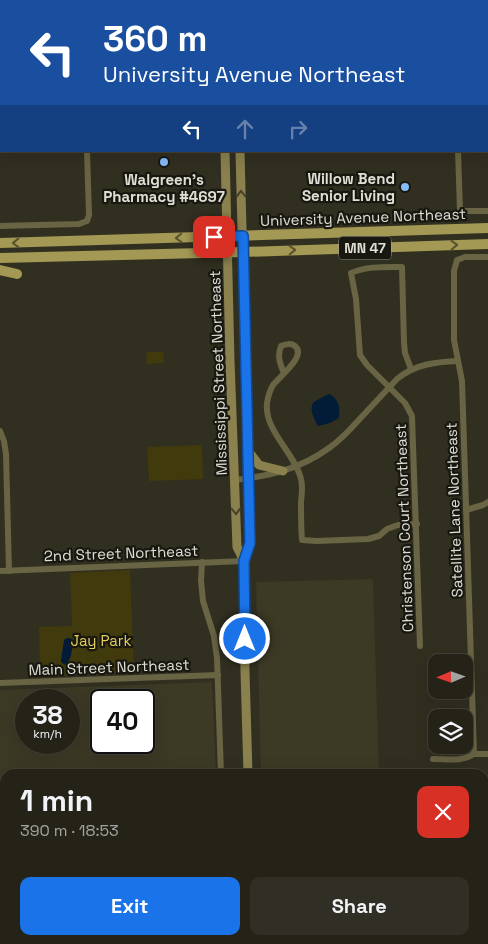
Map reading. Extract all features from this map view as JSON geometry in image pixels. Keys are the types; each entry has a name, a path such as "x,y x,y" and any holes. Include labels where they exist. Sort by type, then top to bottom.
{"main road":[{"name":"University Avenue Northeast","path":"0,244 488,228"},
{"name":"University Avenue Northeast","path":"0,258 488,244"},
{"path":"0,270 17,274"}],"street":[{"path":"0,226 79,224 87,221 89,215 87,152"},
{"name":"Mississippi Street Northeast","path":"225,152 237,546 244,561"},
{"name":"Mississippi Street Northeast","path":"240,152 250,543 244,561 248,769"},
{"path":"458,152 460,212 488,211"},
{"name":"Satellite Lane Northeast","path":"474,754 462,381 454,340 454,266 456,260 461,258 488,257"},
{"name":"Christenson Court Northeast","path":"411,369 405,353 404,343 402,267 366,268 351,273 356,299 360,355 367,365 405,403 412,416 420,646"},
{"path":"235,480 283,472 310,460 342,438 389,387 411,369 439,362 458,361"},
{"path":"284,373 272,386 267,402 267,417 301,479 302,540 368,539 379,536 387,529 398,525 417,524"},
{"path":"0,431 4,441 3,472 9,571"},
{"path":"248,451 259,465 283,472"},
{"path":"466,510 488,502"},
{"name":"2nd Street Northeast","path":"0,571 244,561"},
{"path":"202,562 203,601 216,647 221,769"},
{"name":"Main Street Northeast","path":"0,683 218,675"},
{"path":"434,759 461,760 474,754 488,754"}],"shaded area":[{"path":"373,579 379,769 261,769 256,582"},
{"path":"212,682 216,769 0,769 0,690 15,689 15,754 80,754 80,689 26,689"}],"green space":[{"path":"146,352 163,352 164,363 147,364"},
{"path":"202,445 203,479 149,481 147,447"},
{"name":"Jay Park","path":"130,570 134,672 40,676 39,627 72,626 70,573"}],"water":[{"path":"329,394 335,398 338,404 339,418 318,426 313,414 312,405"},
{"path":"67,638 73,640 72,651 65,665 61,660 64,640"}],"place":[{"name":"Walgreen's Pharmacy #4697","path":"164,162"},
{"name":"Willow Bend Senior Living","path":"405,187"}],"route":[{"path":"214,237 243,236 250,543 244,561 245,639"}]}
